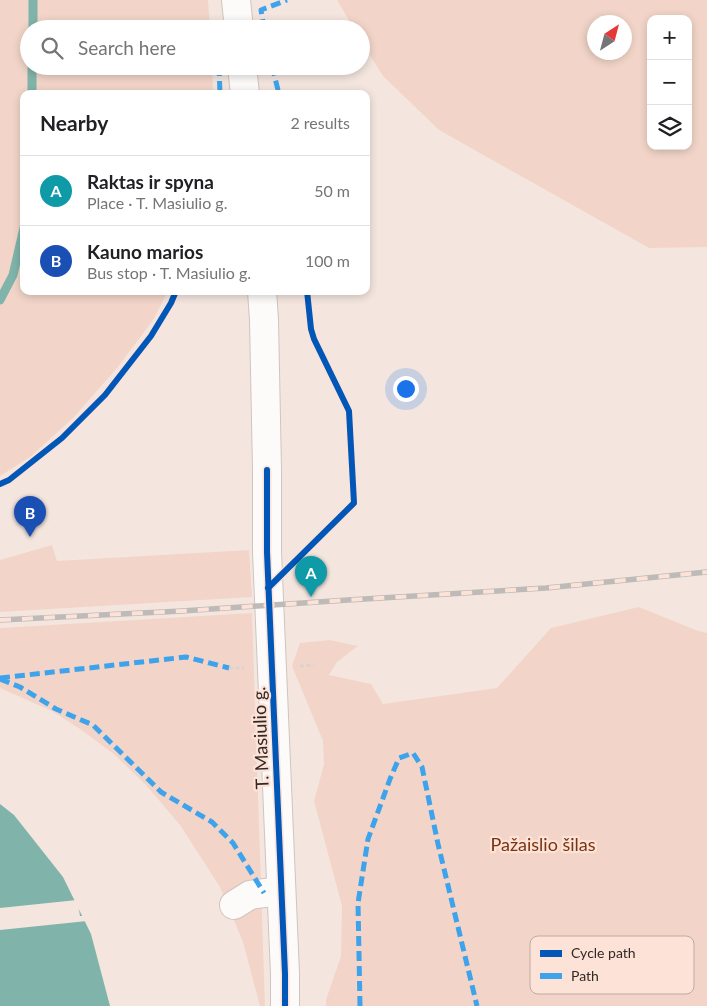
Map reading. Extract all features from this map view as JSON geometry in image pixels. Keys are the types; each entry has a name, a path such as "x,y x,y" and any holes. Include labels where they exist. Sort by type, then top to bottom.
{"street":[{"path":"236,0 238,20"},
{"path":"243,75 245,90"},
{"name":"T. Masiulio g.","path":"262,295 267,470 267,552 285,1006"},
{"path":"234,904 250,895 281,891"}],"path":[{"path":"292,666 314,665"},
{"path":"229,668 250,667"}],"green space":[{"path":"0,0 208,0 209,20 20,20 20,75 212,75 213,90 20,90 20,295 166,295 153,320 117,368 73,418 30,457 0,476"},
{"path":"337,0 707,0 707,247 649,248 439,130 383,76 370,55 370,20 349,20"},
{"path":"52,545 57,561 249,550 252,597 0,612 0,560"},
{"name":"Pažaislio šilas","path":"639,607 707,633 707,1006 326,1006 326,1000 341,956 342,906 314,801 324,764 323,741 292,666 300,643 330,640 358,646 337,662 329,675 371,684 383,704 497,688 551,628"},
{"path":"252,613 265,1006 260,1006 243,942 220,887 180,825 146,785 115,755 52,711 0,688 0,628"}],"water":[{"path":"0,804 14,815 63,877 91,934 110,1006 0,1006"}],"pier":[{"path":"77,900 80,916 85,916 87,921 0,930 0,908"}],"waterway":[{"path":"33,0 33,20"},
{"path":"32,75 32,90"},
{"path":"0,300 13,275 20,245"}],"railway":[{"path":"0,620 182,611 546,588 707,572"}],"marked path":[{"path":"263,20 261,10 287,0"},
{"path":"219,75 220,90"},
{"path":"274,75 278,90"},
{"path":"0,678 186,657 229,668"},
{"path":"0,679 20,687 56,709 93,725 161,792 212,822 233,843 264,893"},
{"path":"360,1006 358,903 368,839 399,758 413,753 422,767 438,844 477,1006"}],"cycle path":[{"path":"0,484 9,480 62,438 105,395 151,336 174,295"},
{"path":"268,588 354,503 349,411 314,339 307,295"},
{"path":"267,470 267,552 285,1006"}],"place":[{"name":"Kauno marios","path":"30,537"},
{"name":"Raktas ir spyna","path":"311,597"}]}
